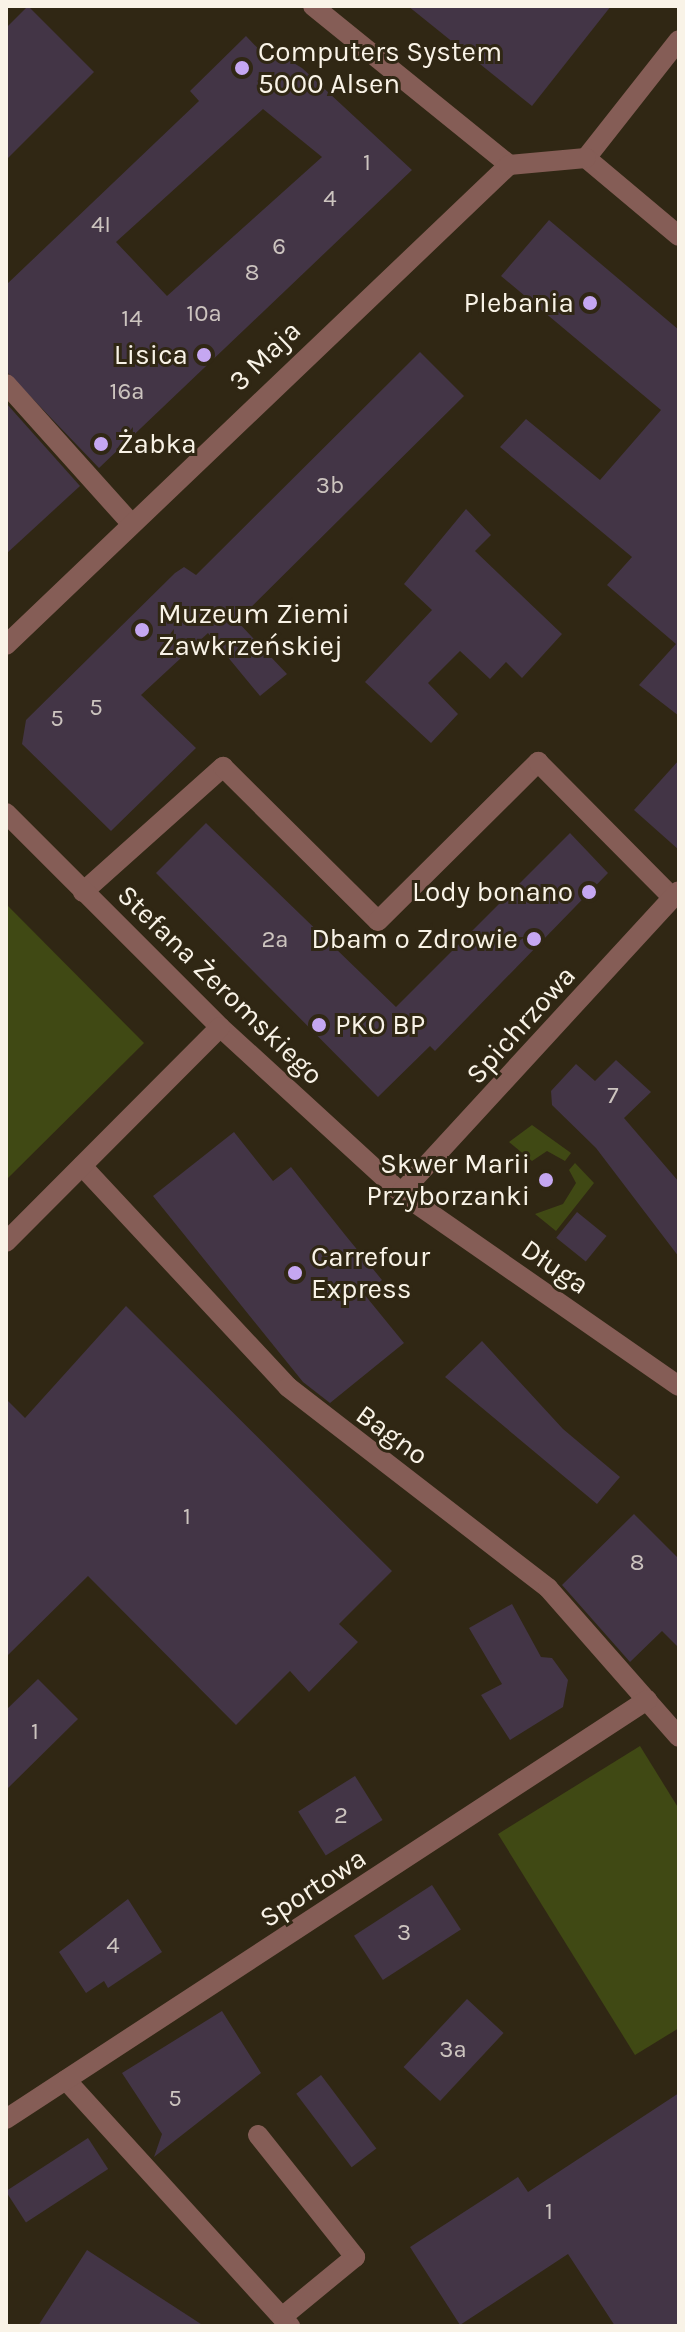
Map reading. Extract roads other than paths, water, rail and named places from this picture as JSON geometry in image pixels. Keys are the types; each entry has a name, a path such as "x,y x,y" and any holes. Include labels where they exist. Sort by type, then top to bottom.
{"street":[{"path":"313,6 509,165 586,158 679,236"},
{"path":"586,158 679,40"},
{"name":"3 Maja","path":"6,645 130,522 509,165"},
{"path":"6,384 130,522"},
{"path":"83,892 223,767 378,921 538,762 676,894"},
{"name":"Stefana Żeromskiego","path":"6,813 220,1027 401,1193"},
{"name":"Spichrzowa","path":"401,1193 676,894"},
{"path":"6,1242 220,1027"},
{"name":"Bagno","path":"82,1166 288,1387 354,1445 498,1542 679,1737"},
{"name":"Długa","path":"401,1193 679,1386"},
{"name":"Sportowa","path":"6,2119 647,1700"},
{"path":"66,2080 286,2322 355,2257 258,2135"}],"place":[{"name":"Computers System 5000 Alsen","path":"242,68"},
{"name":"Plebania","path":"590,303"},
{"name":"Lisica","path":"204,355"},
{"name":"Żabka","path":"101,444"},
{"name":"Muzeum Ziemi Zawkrzeńskiej","path":"142,630"},
{"name":"Lody bonano","path":"589,892"},
{"name":"Dbam o Zdrowie","path":"534,939"},
{"name":"PKO BP","path":"319,1025"},
{"name":"Skwer Marii Przyborzanki","path":"546,1180"},
{"name":"Carrefour Express","path":"295,1273"}]}
